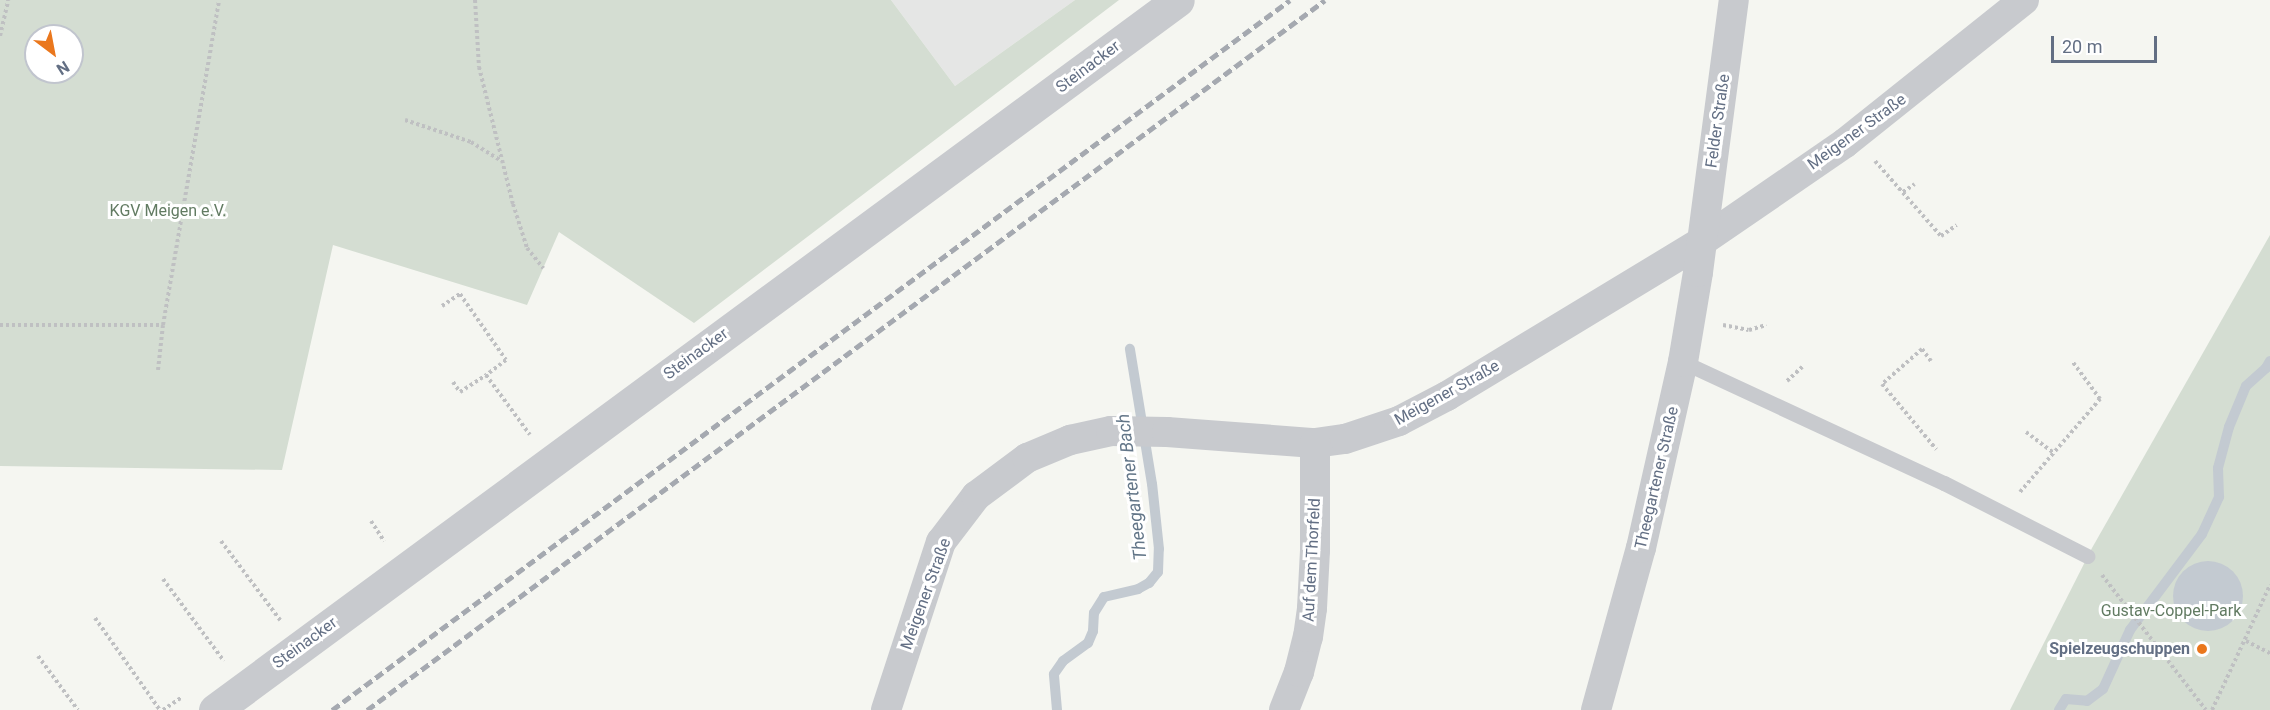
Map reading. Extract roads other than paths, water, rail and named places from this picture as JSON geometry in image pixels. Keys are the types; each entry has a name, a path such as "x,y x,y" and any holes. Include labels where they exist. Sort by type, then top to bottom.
{"street":[{"name":"Steinacker","path":"214,710 1178,0"},
{"name":"Felder Straße","path":"1701,242 1734,0"},
{"name":"Meigener Straße","path":"886,710 941,542 959,515 976,496 1027,458 1070,440 1111,430 1315,443 1377,430 1420,411 1701,242 1845,143 2024,0"},
{"name":"Theegartener Straße","path":"1596,710 1641,548 1683,362 1701,242"},
{"name":"Auf dem Thorfeld","path":"1284,710 1299,672 1308,637 1316,550 1315,443"}],"lane":[{"path":"1683,362 1944,483 2087,556"}],"waterway":[{"name":"Theegartener Bach","path":"1057,710 1054,674 1063,661 1088,643 1093,631 1094,613 1104,597 1138,589 1149,583 1158,572 1159,549 1152,484 1130,349"},
{"path":"2059,710 2066,699 2087,701 2103,689 2130,630 2202,534 2219,497 2218,468 2229,427 2246,386 2266,368 2270,361"}],"railway":[{"path":"332,710 1290,0"},
{"path":"367,710 1325,0"}],"place":[{"name":"Spielzeugschuppen","path":"2202,649"}],"park label":[{"name":"KGV Meigen e.V.","path":"168,211"},
{"name":"Gustav-Coppel-Park","path":"2171,611"}]}
